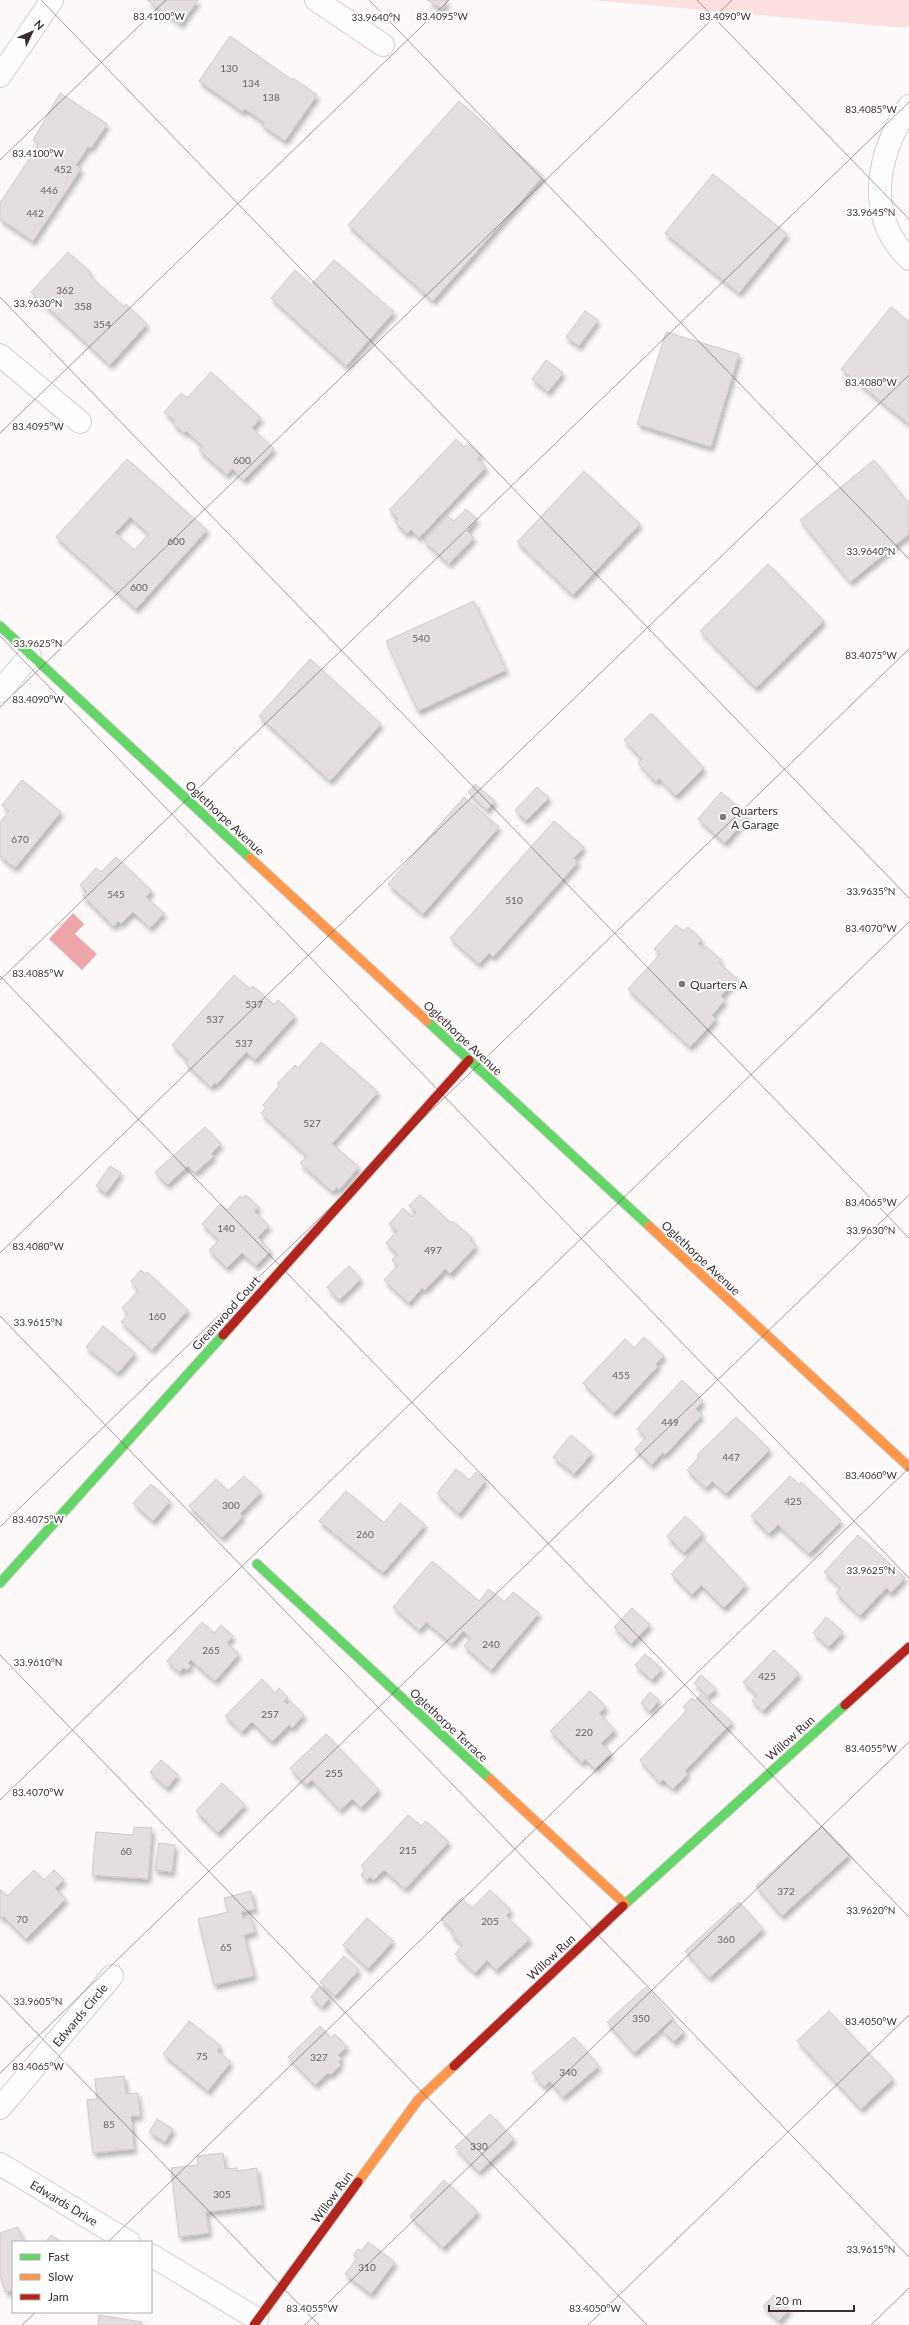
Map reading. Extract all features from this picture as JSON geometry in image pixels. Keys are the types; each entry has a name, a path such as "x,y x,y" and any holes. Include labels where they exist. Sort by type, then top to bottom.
{"street":[{"path":"0,76 52,0"},
{"path":"316,0 383,45"},
{"path":"909,106 891,141 880,186 883,221 890,235 909,259"},
{"path":"0,355 80,422"},
{"name":"Oglethorpe Avenue","path":"0,626 30,656 470,1060 909,1467"},
{"path":"0,691 30,656"},
{"name":"Greenwood Court","path":"0,1582 470,1060"},
{"name":"Oglethorpe Terrace","path":"257,1564 624,1904"},
{"name":"Willow Run","path":"255,2322 418,2100 624,1904 909,1647"},
{"name":"Edwards Circle","path":"0,2108 112,1976"},
{"name":"Edwards Drive","path":"0,2164 127,2241"},
{"path":"152,2256 255,2322"}],"shaded area":[{"path":"591,0 909,0 909,25 905,28"},
{"path":"73,913 84,924 75,934 97,954 82,970 49,939"}],"building":[{"path":"147,0 198,0 181,24"},
{"path":"427,0 448,0 442,9"},
{"path":"230,36 292,80 293,78 317,95 285,141 262,125 264,122 245,109 243,112 199,81"},
{"path":"60,93 107,124 91,148 88,147 76,165 81,169 33,241 0,219 0,203 39,144 33,140"},
{"path":"459,101 543,176 433,301 348,225"},
{"path":"713,174 787,234 739,293 665,233"},
{"path":"68,252 91,273 89,275 124,307 126,304 147,324 110,365 31,292"},
{"path":"334,260 394,312 346,366 271,298 295,270 311,285"},
{"path":"891,307 909,322 909,424 841,369"},
{"path":"585,311 598,320 579,346 566,337"},
{"path":"666,332 739,354 711,447 637,424"},
{"path":"546,360 563,373 548,392 532,379"},
{"path":"211,372 261,418 252,428 274,449 244,480 232,469 227,475 199,450 203,446 186,431 184,433 173,424 175,421 164,412 181,393 187,398"},
{"path":"456,439 464,447 468,444 481,456 477,459 486,467 419,538 411,530 407,534 395,522 398,519 389,510"},
{"path":"127,459 207,530 136,609 56,537","holes":["130,517 149,534 134,550 115,533"]},
{"path":"874,460 909,504 909,534 850,582 800,520"},
{"path":"584,471 640,524 573,595 517,542"},
{"path":"466,509 477,519 467,531 474,538 449,564 424,541 448,516 454,521"},
{"path":"768,564 824,621 756,688 700,631"},
{"path":"474,601 506,670 418,711 386,641"},
{"path":"310,659 381,724 330,781 259,716"},
{"path":"651,713 704,768 676,796 659,778 656,782 638,763 642,759 624,740"},
{"path":"22,780 61,812 15,868 0,856 0,822 9,811 2,805"},
{"path":"475,784 495,801 487,810 468,792"},
{"path":"537,787 549,798 526,821 515,810"},
{"name":"Quarters A Garage","path":"721,792 748,816 725,843 698,819"},
{"path":"464,797 499,827 423,914 388,884"},
{"path":"554,821 584,847 574,858 578,862 493,957 489,953 479,964 450,938"},
{"path":"116,857 152,891 146,897 164,913 150,928 133,912 121,924 118,921 114,927 83,896 87,892 80,885 96,868 101,872"},
{"name":"Quarters A","path":"676,925 683,931 688,927 702,940 698,944 704,949 706,946 721,960 719,963 737,979 721,996 725,1000 712,1015 716,1019 690,1047 628,989 660,954 654,949"},
{"path":"234,975 250,989 253,986 274,1005 278,1000 295,1016 255,1060 246,1052 217,1084 215,1083 211,1087 185,1063 188,1060 172,1045"},
{"path":"321,1042 378,1092 332,1144 359,1167 339,1190 337,1187 333,1192 300,1163 307,1156 261,1113 266,1108 263,1105 279,1086 277,1084 295,1065 298,1068"},
{"path":"205,1127 221,1144 211,1154 214,1156 195,1173 188,1166 167,1185 155,1172"},
{"path":"110,1166 121,1173 106,1193 96,1186"},
{"path":"246,1195 259,1207 254,1211 269,1226 258,1237 271,1251 256,1266 242,1253 227,1268 209,1250 219,1240 202,1224 220,1204 227,1210 240,1196 242,1198"},
{"path":"420,1195 451,1223 453,1221 472,1238 470,1240 476,1246 450,1274 445,1269 425,1290 422,1288 409,1303 384,1280 398,1265 392,1260 398,1254 386,1243 397,1231 389,1224 403,1208 412,1217 416,1212 409,1206"},
{"path":"349,1266 361,1279 339,1300 327,1287"},
{"path":"141,1270 145,1274 147,1272 188,1310 152,1350 121,1322 128,1314 122,1308 138,1291 131,1281"},
{"path":"103,1326 135,1353 118,1373 86,1347"},
{"path":"644,1337 664,1356 656,1364 658,1366 614,1413 583,1383 625,1339 634,1348"},
{"path":"682,1380 703,1401 696,1409 702,1415 665,1455 662,1453 652,1465 635,1449 646,1437 637,1429"},
{"path":"736,1417 770,1450 726,1494 712,1481 706,1488 687,1470 699,1457 697,1455"},
{"path":"571,1435 592,1453 574,1474 553,1457"},
{"path":"456,1469 469,1480 476,1472 486,1480 459,1514 437,1493"},
{"path":"244,1476 261,1492 240,1514 243,1516 222,1538 189,1506 216,1479 228,1491"},
{"path":"790,1476 799,1485 801,1482 841,1521 809,1554 778,1525 769,1534 751,1516"},
{"path":"151,1484 170,1501 153,1521 133,1503"},
{"path":"346,1491 384,1523 400,1503 425,1525 383,1573 319,1521"},
{"path":"685,1516 703,1533 684,1553 667,1536"},
{"path":"858,1535 905,1578 891,1593 886,1588 860,1616 836,1593 841,1588 824,1572"},
{"path":"704,1540 746,1585 724,1608 701,1585 692,1595 671,1574"},
{"path":"432,1561 479,1601 489,1589 504,1602 513,1592 539,1613 491,1670 464,1646 471,1638 463,1631 452,1644 426,1622 419,1630 393,1607"},
{"path":"632,1608 650,1625 631,1644 614,1627"},
{"path":"826,1617 843,1632 829,1647 813,1633"},
{"path":"202,1622 214,1633 221,1625 233,1636 227,1643 239,1654 215,1681 191,1660 188,1663 191,1666 187,1670 184,1668 179,1672 167,1661"},
{"path":"774,1650 799,1674 763,1711 752,1701 757,1695 743,1682"},
{"path":"645,1654 662,1669 652,1680 635,1665"},
{"path":"701,1675 716,1689 708,1696 694,1683"},
{"path":"262,1679 275,1693 279,1688 288,1698 284,1701 287,1704 290,1701 304,1715 292,1728 289,1725 272,1742 252,1722 242,1732 225,1716"},
{"path":"590,1691 606,1707 599,1713 615,1730 601,1743 611,1753 595,1769 585,1759 582,1763 550,1731"},
{"path":"650,1692 659,1700 650,1711 641,1703"},
{"path":"701,1694 732,1722 685,1771 688,1774 673,1789 663,1780 660,1783 640,1760 687,1710 683,1707 692,1698 695,1701"},
{"path":"326,1734 379,1790 361,1808 352,1799 340,1810 312,1780 306,1785 290,1768"},
{"path":"161,1760 178,1775 167,1788 150,1772"},
{"path":"222,1783 245,1805 218,1833 196,1811"},
{"path":"408,1815 421,1826 426,1821 449,1842 405,1889 384,1870 374,1880 370,1877 367,1880 361,1875 365,1871 361,1866"},
{"path":"822,1826 849,1855 782,1916 756,1886"},
{"path":"134,1827 152,1828 148,1879 92,1875 96,1832 133,1835"},
{"path":"159,1843 175,1845 172,1872 155,1870"},
{"path":"34,1870 44,1880 54,1870 64,1880 55,1888 66,1899 26,1939 3,1916 0,1919 0,1889 7,1896"},
{"path":"490,1890 511,1910 506,1916 530,1939 496,1970 487,1960 475,1973 455,1954 463,1945 451,1934 454,1931 441,1919 461,1898 472,1908"},
{"path":"251,1891 255,1909 241,1912 243,1919 251,1917 255,1932 244,1935 254,1976 214,1985 198,1919 228,1912 224,1898"},
{"path":"739,1902 763,1929 709,1978 685,1951"},
{"path":"367,1918 393,1941 368,1969 343,1945"},
{"path":"344,1956 359,1970 335,1996 320,1982"},
{"path":"319,1987 330,1997 322,2007 311,1997"},
{"path":"646,1987 673,2018 634,2053 607,2022"},
{"path":"829,2011 893,2079 861,2109 797,2041"},
{"path":"189,2021 221,2046 217,2051 231,2062 208,2091 163,2054"},
{"path":"673,2021 684,2032 674,2042 663,2031"},
{"path":"320,2026 331,2038 335,2034 347,2047 338,2055 342,2059 338,2062 341,2065 330,2075 328,2073 315,2085 288,2057"},
{"path":"574,2037 599,2066 563,2097 550,2081 544,2087 532,2073"},
{"path":"124,2076 126,2094 138,2093 140,2116 131,2116 134,2149 93,2153 87,2100 97,2099 95,2079"},
{"path":"490,2114 514,2139 479,2172 455,2147"},
{"path":"157,2119 173,2129 165,2142 149,2132"},
{"path":"223,2153 225,2169 237,2168 237,2171 257,2168 262,2205 206,2212 209,2233 179,2237 171,2168 198,2165 197,2156"},
{"path":"444,2180 478,2212 443,2248 410,2216"},
{"path":"18,2227 23,2241 12,2241 12,2290 6,2292 0,2276 0,2233"},
{"path":"51,2235 59,2241 47,2241"},
{"path":"368,2242 395,2262 371,2294 345,2274 357,2258 353,2255 358,2249 361,2251"},
{"path":"774,2295 789,2310 779,2321 763,2306"},
{"path":"99,2315 142,2322 141,2325 98,2325"}],"traffic: fast":[{"path":"0,626 250,858"},
{"path":"427,1021 649,1226"},
{"path":"0,1583 223,1335"},
{"path":"257,1564 490,1779"},
{"path":"623,1906 845,1705"}],"traffic: slow":[{"path":"250,858 427,1021"},
{"path":"649,1226 909,1467"},
{"path":"490,1779 625,1904"},
{"path":"358,2182 418,2100 454,2066"}],"traffic: jam":[{"path":"223,1335 469,1060"},
{"path":"845,1705 909,1647"},
{"path":"454,2066 623,1906"},
{"path":"254,2325 358,2182"}],"place":[{"name":"Quarters A Garage","path":"723,817"},
{"name":"Quarters A","path":"682,984"}]}
